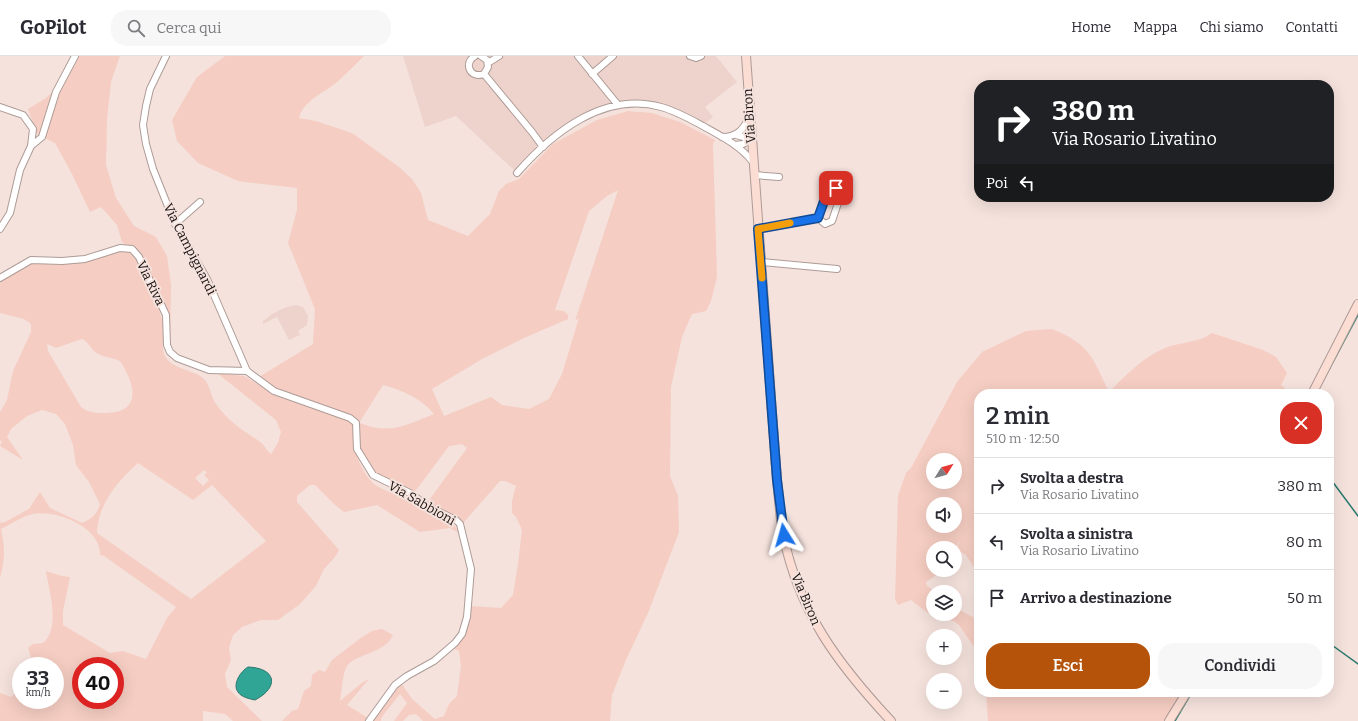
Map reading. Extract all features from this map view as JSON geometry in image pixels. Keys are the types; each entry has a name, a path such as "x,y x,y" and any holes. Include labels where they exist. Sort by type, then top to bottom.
{"street":[{"path":"31,146 42,137 56,92 75,56"},
{"name":"Via Campignardi","path":"166,56 150,89 143,125 146,144 153,169 175,224 207,279 247,371"},
{"path":"475,56 470,60 469,70 477,76 484,74 488,70 488,63 481,56"},
{"path":"488,63 499,56"},
{"path":"578,56 618,105"},
{"path":"592,74 613,56"},
{"path":"690,56 696,58 701,56"},
{"name":"Via Biron","path":"746,56 752,161 781,518 792,565 807,607 826,642 855,682 891,721"},
{"path":"484,74 543,147"},
{"path":"517,173 557,134 575,122 597,112 618,105 636,104 661,107 684,116 735,145 752,161"},
{"path":"0,107 23,115 33,130 31,146 20,170 10,213 0,228"},
{"path":"736,135 745,125 750,115"},
{"path":"722,137 736,135 751,139"},
{"path":"735,145 743,144 751,139"},
{"path":"754,175 779,177"},
{"path":"836,188 841,194 832,221 825,224 818,218 828,190 836,188"},
{"path":"175,224 200,202"},
{"path":"758,229 818,218"},
{"name":"Via Riva","path":"0,278 31,260 81,260 95,257 120,248 132,249 140,257 166,315 167,345 170,352 177,358 209,370 247,371"},
{"path":"761,262 837,269"},
{"path":"1315,389 1358,304"},
{"name":"Via Sabbioni","path":"247,371 274,391 350,418 356,424 357,449 373,475 410,493 429,507 456,520 460,524 464,534 470,560 471,582 467,617 462,634 434,661 407,676 395,685 369,721"},
{"path":"1169,721 1184,697"}],"shaded area":[{"path":"75,56 120,56 111,82 107,120 106,165 116,198 134,226 156,237 167,256 171,285 170,352 167,322 139,257 122,242 117,225 101,207 90,212 55,143 37,134 28,109 46,98 62,83"},
{"path":"225,56 364,56 337,82 309,102 301,112 299,118 316,121 352,133 399,167 412,179 421,193 428,220 468,236 490,214 499,191 506,184 519,179 553,144 597,120 628,111 652,113 680,122 715,140 713,144 717,277 711,301 706,311 692,314 682,337 671,387 670,476 678,496 679,532 648,613 625,662 612,695 610,721 423,721 416,714 409,715 403,721 394,721 407,703 400,694 381,718 381,721 371,721 389,695 401,683 412,699 435,719 444,716 449,704 457,696 461,666 459,651 453,648 471,606 501,608 513,595 522,530 516,517 512,513 512,501 516,486 505,481 500,481 464,522 464,525 453,515 427,503 467,448 462,444 449,446 414,493 374,474 360,448 359,423 273,390 259,377 313,344 315,309 288,243 297,210 297,188 238,181 198,163 177,141 172,120 197,77","holes":["618,190 575,321 579,318 562,374 549,399 529,409 502,405 491,397 444,416 432,389 482,359 524,338 568,319 568,315 564,311 555,310 589,211 607,196","383,385 411,395 423,403 434,414 407,425 385,429 359,423"]},
{"path":"403,56 716,56 737,82 705,107 713,117 704,124 683,116 636,104 597,112 557,133 517,173 456,116 425,127"},
{"path":"123,250 133,254 151,287 161,317 164,354 171,363 204,379 208,384 214,401 230,420 261,442 271,454 278,443 281,432 276,420 217,373 244,376 279,397 349,420 353,425 354,443 358,459 370,480 382,489 407,499 428,513 446,518 452,523 459,533 450,528 420,532 377,505 344,512 315,485 310,485 297,496 297,502 339,550 324,569 316,586 300,604 278,620 261,620 242,627 233,635 229,648 231,660 225,674 227,687 262,721 233,721 225,714 203,711 203,721 0,721 0,693 11,697 12,696 12,709 64,709 64,657 31,657 28,648 33,644 43,643 51,628 53,619 46,571 70,577 63,611 63,625 110,653 123,651 146,659 167,618 176,607 104,556 100,555 99,545 85,528 63,517 50,514 39,513 29,515 1,529 4,554 0,578 0,523 5,522 29,509 40,492 50,508 82,523 94,516 100,504 89,482 76,465 73,445 65,424 56,414 42,410 27,416 11,429 7,437 23,460 0,446 2,442 0,440 0,412 7,400 13,371 31,332 31,324 24,319 0,313 0,282 27,265 35,263 57,265 91,261","holes":["82,339 98,354 120,361 132,388 130,403 125,408 117,412 98,413 81,407 48,351 47,344 56,348","138,463 193,500 212,485 266,541 191,599 97,533 101,512 110,494","204,470 207,473 204,475 209,480 203,486 195,478"]},
{"path":"296,305 303,307 308,316 307,325 298,331 300,335 289,340 277,317 263,324 263,321 272,314 284,308"},
{"path":"1052,329 1075,341 1089,353 1108,389 974,389 974,567 966,555 962,553 962,541 926,541 926,577 934,577 926,582 926,611 911,600 898,605 895,599 898,496 906,473 911,468 957,382 982,352 1026,331"},
{"path":"1212,333 1263,350 1276,357 1287,373 1281,385 1286,389 1112,389 1135,367 1157,352 1171,346 1201,339"},
{"path":"962,612 974,618 974,647 962,629 954,621 962,621"},
{"path":"382,629 393,635 389,641 377,650 351,662 345,670 343,678 340,701 363,682 369,679 347,705 368,718 367,721 282,721 292,711 298,709 304,691 311,686 312,675 319,670 325,672 332,660 362,637 372,631"},
{"path":"986,697 1180,697 1166,721 988,721"}],"water":[{"path":"248,667 257,668 264,671 269,674 271,679 271,684 268,690 255,700 246,698 236,689 238,678"}],"waterway":[{"path":"1324,379 1358,315"},
{"path":"1334,484 1358,516"},
{"path":"1334,647 1358,664"},
{"path":"1175,721 1189,697"}],"slow traffic":[{"path":"762,278 758,229 790,223"}],"route":[{"path":"784,535 777,480 758,229 818,218 828,190 836,188"}]}
